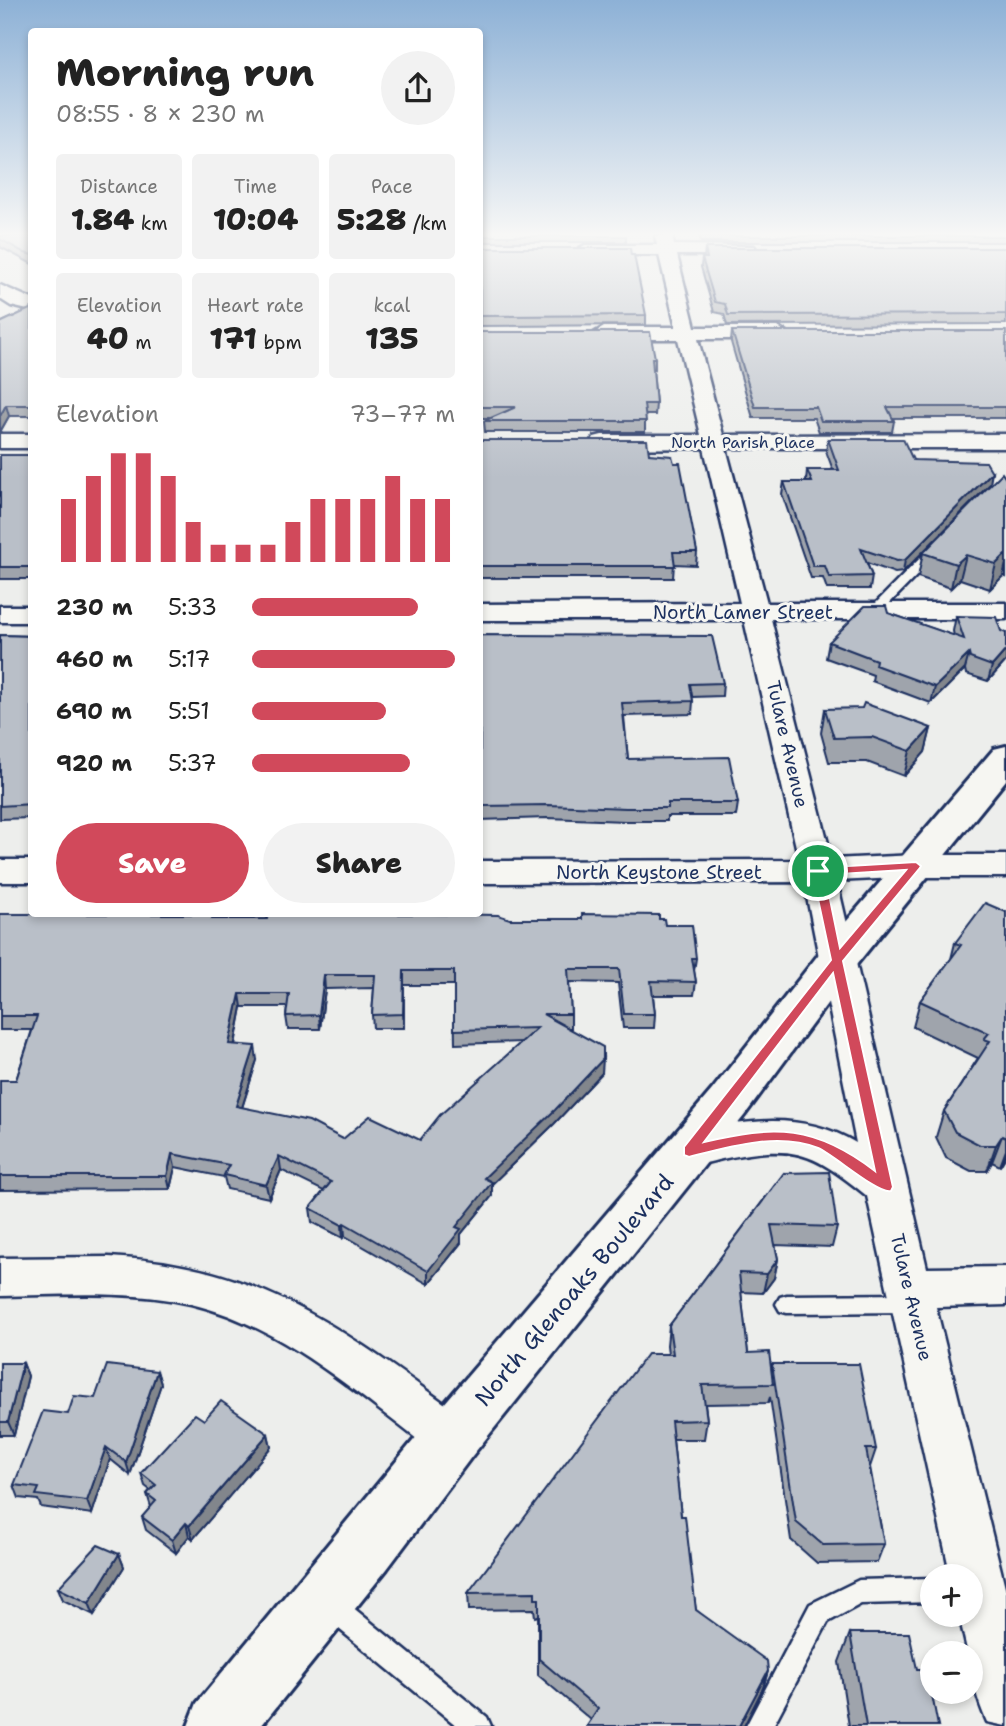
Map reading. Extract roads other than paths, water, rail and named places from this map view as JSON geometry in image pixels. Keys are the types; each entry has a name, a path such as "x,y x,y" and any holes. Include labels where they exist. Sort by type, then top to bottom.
{"main road":[{"name":"North Glenoaks Boulevard","path":"220,1726 452,1437 689,1151 837,960 1006,757"}],"street":[{"name":"Tulare Avenue","path":"682,317 712,443 757,611 818,871 969,1564"},
{"path":"590,333 792,333"},
{"path":"0,441 28,441"},
{"name":"North Parish Place","path":"574,442 1006,441"},
{"name":"North Lamer Street","path":"483,612 1006,611"},
{"path":"0,614 28,614"},
{"name":"North Keystone Street","path":"483,872 818,871 916,866 1006,866"},
{"path":"0,871 28,871"},
{"path":"689,1151 740,1139 793,1137 810,1140 825,1145 853,1162 886,1187"},
{"path":"0,1277 140,1279 217,1292 290,1323 452,1437"},
{"path":"912,1295 1006,1286"},
{"name":"Tulare Avenue","path":"983,1619 1006,1703"}],"lane":[{"path":"875,611 948,536"},
{"path":"787,1304 912,1295"},
{"path":"759,1726 819,1613 859,1592 920,1590"},
{"path":"323,1600 478,1726"}]}
